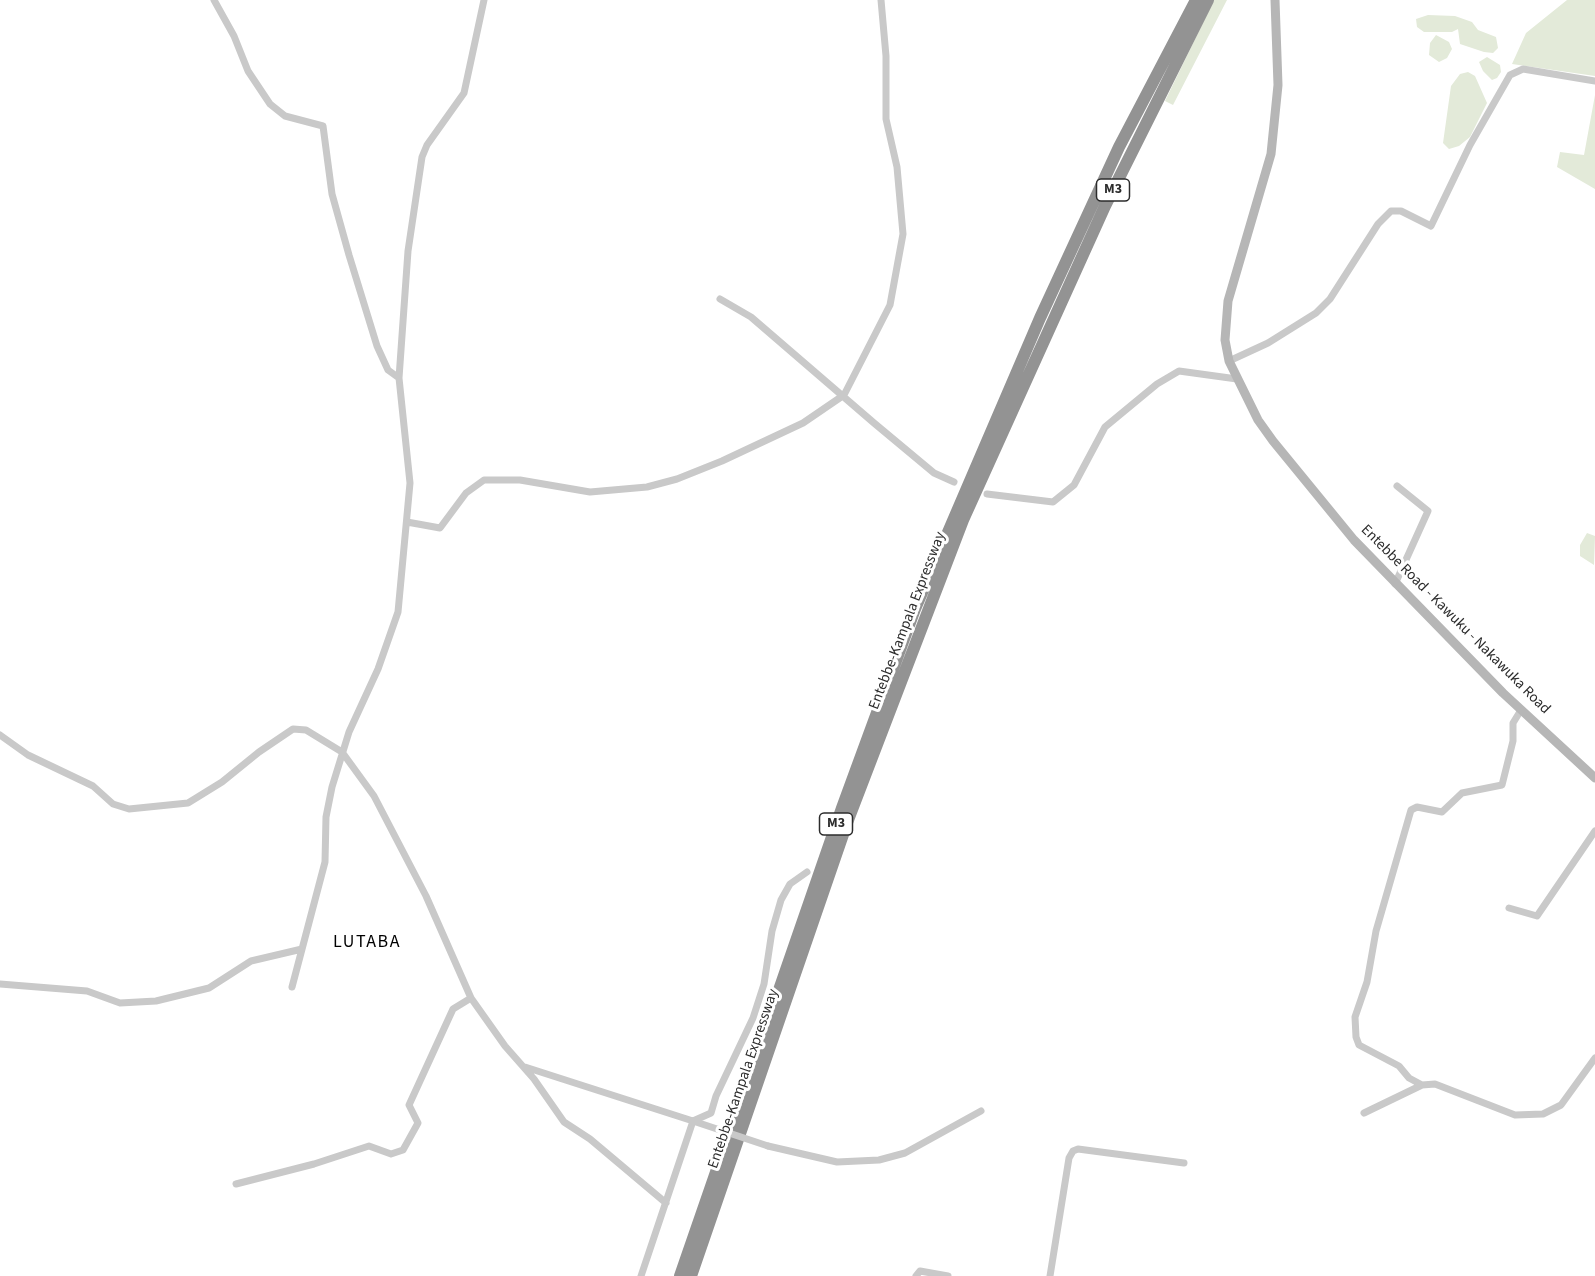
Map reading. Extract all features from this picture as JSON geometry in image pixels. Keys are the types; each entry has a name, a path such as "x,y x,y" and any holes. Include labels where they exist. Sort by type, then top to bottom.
{"highway":[{"name":"Entebbe-Kampala Expressway","path":"680,1276 842,808 915,609 1045,308 1119,147 1196,0"},
{"name":"Entebbe-Kampala Expressway","path":"691,1276 848,820 963,520 1105,206 1208,0"}],"main road":[{"name":"Entebbe Road - Kawuku - Nakawuka Road","path":"1275,0 1278,85 1271,154 1228,301 1225,340 1229,361 1273,441 1354,540 1521,710 1595,778"}],"street":[{"path":"214,0 234,36 248,71 270,104 285,116 323,126 332,194 349,255 377,346 388,370 399,378"},
{"path":"292,987 325,862 326,817 342,752 394,627 410,483 399,378 408,251 422,157 427,145 464,93 484,0"},
{"path":"406,522 440,528 466,493 484,480 520,480 590,492 647,487 677,479 722,461 803,423 844,395 890,305 903,234 897,167 886,119 886,56 881,0"},
{"path":"1229,361 1268,344 1316,313 1330,299 1378,224 1391,211 1401,211 1431,226 1470,145 1510,75 1516,70 1595,81"},
{"path":"720,299 752,317 806,366 844,395 934,473 954,482"},
{"path":"987,494 1053,502 1074,485 1105,427 1157,384 1179,371 1237,379"},
{"path":"1395,584 1428,511 1397,486"},
{"path":"1521,710 1513,723 1513,741 1502,785 1462,793 1442,812 1417,807 1411,810 1376,931 1367,982 1355,1017 1356,1037 1359,1045 1399,1066 1409,1078 1422,1084 1447,1087 1515,1115 1543,1114 1561,1105 1595,1058"},
{"path":"0,735 28,755 93,786 113,804 129,809 188,804 222,783 259,752 293,729 306,730 342,752 374,796 426,896 471,998 505,1046 525,1067 564,1122 590,1139 666,1203"},
{"path":"1509,908 1537,916 1595,831"},
{"path":"641,1276 693,1121 711,1113 716,1096 753,1018 764,984 772,931 781,900 790,884 807,872"},
{"path":"0,984 87,991 120,1003 156,1001 196,989 208,988 251,961 302,949"},
{"path":"236,1184 314,1164 369,1146 391,1154 403,1150 418,1123 409,1105 453,1009 471,998"},
{"path":"525,1067 768,1146 837,1162 879,1161 905,1153 981,1111"},
{"path":"1364,1113 1422,1084"},
{"path":"1050,1276 1069,1158 1073,1151 1078,1149 1184,1163"},
{"path":"916,1276 920,1271 948,1276"}],"green space":[{"path":"1214,0 1227,0 1173,105 1165,101"},
{"path":"1567,0 1595,0 1595,76 1512,64 1526,33"},
{"path":"1428,15 1455,16 1472,22 1478,30 1496,37 1498,48 1493,53 1460,44 1458,29 1452,32 1424,32 1417,27 1416,19"},
{"path":"1436,35 1449,42 1452,49 1447,58 1439,62 1429,55 1430,43"},
{"path":"1487,57 1500,65 1501,72 1497,78 1492,80 1483,71 1479,62"},
{"path":"1468,72 1475,76 1487,103 1470,137 1459,146 1449,149 1443,143 1451,86 1460,74"},
{"path":"1595,95 1595,189 1557,167 1560,152 1584,155"},
{"path":"1587,533 1595,536 1594,565 1580,556 1580,545"}],"district":[{"name":"LUTABA","path":"367,943"}]}
